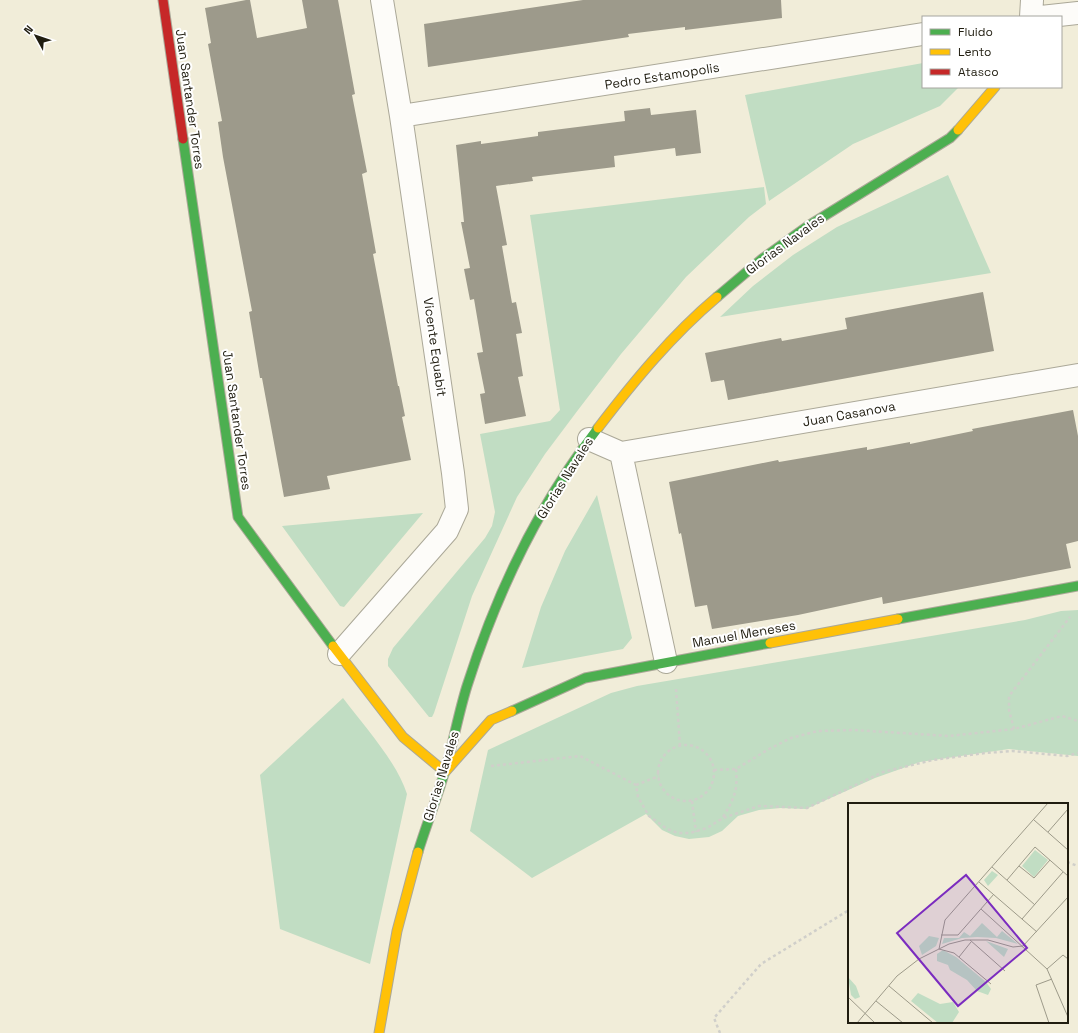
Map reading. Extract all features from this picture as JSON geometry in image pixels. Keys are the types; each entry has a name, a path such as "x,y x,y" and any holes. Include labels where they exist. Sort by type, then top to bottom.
{"street":[{"name":"Juan Santander Torres","path":"163,0 238,517 339,654 403,737 445,772"},
{"name":"Vicente Equabit","path":"339,654 447,531 457,509 401,116 382,0"},
{"path":"1031,16 1032,0"},
{"path":"1050,16 1078,13"},
{"name":"Pedro Estamopolis","path":"401,116 922,34"},
{"name":"Glorias Navales","path":"379,1033 391,960 405,896 423,834 445,772 459,713 475,662 500,598 526,543 556,489 589,438 653,360 724,290 803,229 950,138 968,120 994,88"},
{"name":"Juan Casanova","path":"620,453 1078,375"},
{"path":"589,438 620,453 666,662"},
{"name":"Manuel Meneses","path":"445,772 491,720 585,678 1078,586"}],"path":[{"path":"1014,729 1008,710 1009,696 1073,613"},
{"path":"666,662 677,690 680,746"},
{"path":"714,770 736,769 769,749 792,738 818,731 854,730 949,736 1014,729 1062,716 1078,721"},
{"path":"680,746 692,746 703,751 710,760 714,770 713,782 707,792 698,799 686,802 675,800 665,793 659,783 662,760 669,751 680,746"},
{"path":"636,784 638,797 649,816 667,829 678,833 696,832 707,828 723,818 759,806 807,808 883,772 934,760 1013,751 1067,756 1078,753"},
{"path":"489,766 580,756 636,784 659,776"},
{"path":"723,818 735,798 737,782 736,769"},
{"path":"692,801 696,832"},
{"path":"1068,862 1078,866"},
{"path":"720,1033 714,1018 761,964 848,911"}],"green space":[{"path":"922,63 922,88 958,88 940,106 853,144 769,201 745,95"},
{"path":"948,175 991,273 720,317 753,286 793,255 837,227"},
{"path":"764,187 766,204 749,217 686,277 621,354 545,454 517,497 472,596 434,713 432,717 429,717 388,666 388,659 393,648 485,538 492,526 495,512 480,434 550,421 560,410 530,215"},
{"path":"597,495 632,638 623,649 522,668 541,607 565,551"},
{"path":"423,513 344,607 340,606 282,526"},
{"path":"1078,610 1078,756 1009,749 920,762 875,778 806,809 781,808 759,810 738,816 722,831 709,837 689,839 675,836 662,830 646,814 532,878 470,831 488,750 611,693 637,686 1025,620 1061,611"},
{"path":"343,698 370,732 396,769 407,794 370,964 280,929 260,775"}],"building":[{"path":"250,0 257,38 307,28 302,0 338,0 355,94 352,95 367,172 362,174 376,253 373,254 405,416 402,417 411,460 327,476 330,489 284,497 262,378 260,378 249,312 252,311 223,157 218,122 222,121 208,44 211,43 205,8"},
{"path":"583,0 781,0 782,18 685,30 685,27 628,34 629,37 428,67 424,24"},
{"path":"650,108 651,115 696,110 701,153 676,156 675,148 614,156 615,167 532,177 533,181 496,186 507,245 502,246 512,303 516,302 522,333 516,334 523,376 518,377 526,416 485,424 480,394 485,393 477,353 483,352 474,299 470,300 464,269 470,268 461,222 464,222 456,145 481,141 481,144 538,136 538,132 625,121 624,111"},
{"path":"983,292 994,351 728,400 724,380 711,382 705,353 781,338 782,341 847,329 845,318"},
{"path":"1073,410 1078,436 1078,541 1066,544 1071,568 883,604 882,597 798,615 712,629 707,605 695,607 681,533 679,534 669,482 778,460 779,462 867,447 867,450 910,442 910,444 973,431 972,429"}],"traffic: fast":[{"path":"717,297 762,259 808,226 950,138 958,130"},
{"path":"183,139 238,517 333,646"},
{"path":"418,852 444,774 467,686 491,618 521,551 538,519 577,457 598,428"},
{"path":"898,619 1078,586"},
{"path":"512,711 585,678 770,643"}],"traffic: slow":[{"path":"958,130 994,88"},
{"path":"598,428 654,359 684,327 717,297"},
{"path":"770,643 898,619"},
{"path":"333,646 403,737 445,772 491,720 512,711"},
{"path":"379,1033 397,931 418,852"}],"traffic: jam":[{"path":"163,0 183,139"}]}
